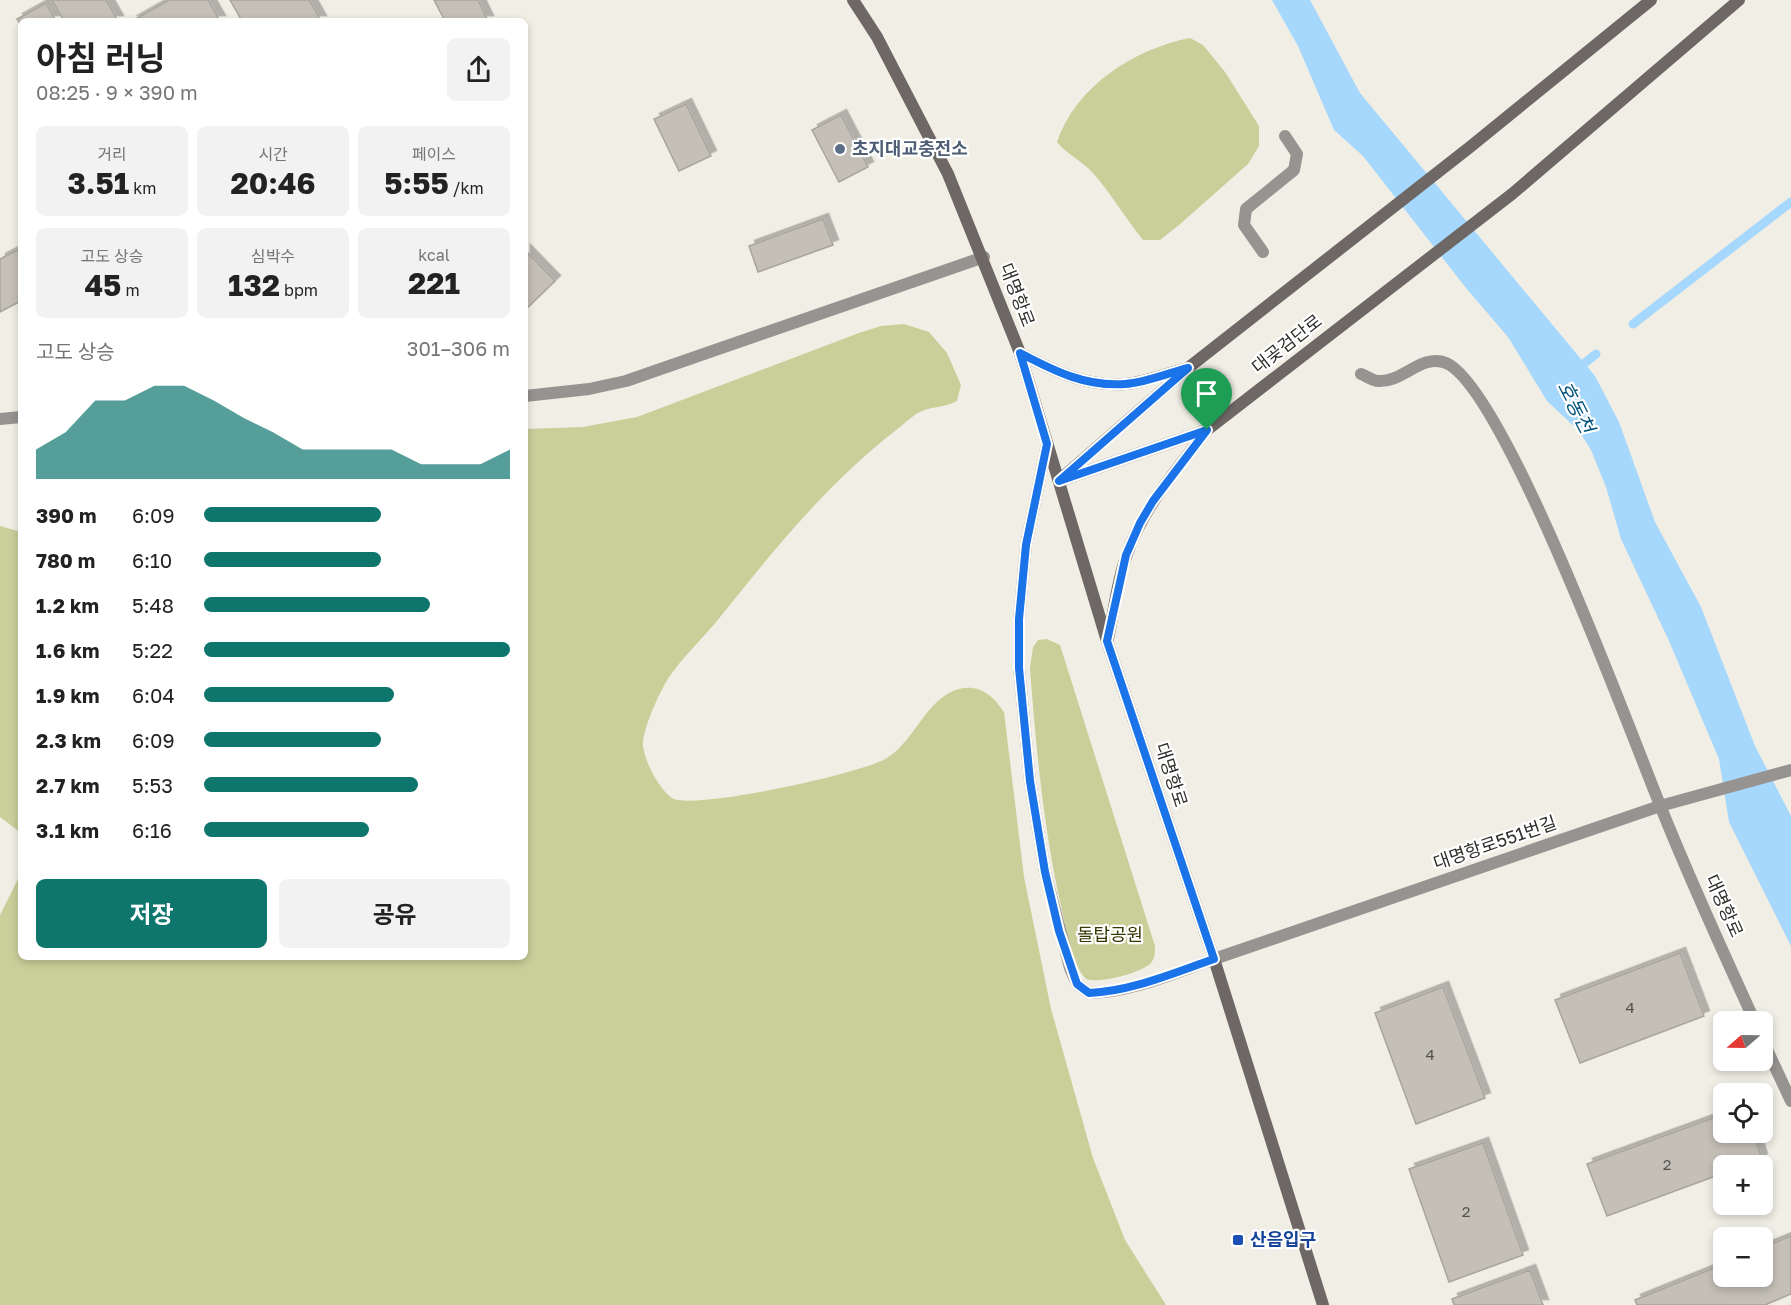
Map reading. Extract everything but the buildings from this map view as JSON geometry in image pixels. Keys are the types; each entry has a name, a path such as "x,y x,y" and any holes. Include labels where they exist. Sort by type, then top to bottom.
{"main road":[{"name":"대명항로","path":"853,0 877,37 948,174 984,257 1020,353 1107,641 1214,959 1323,1305"},
{"path":"1059,481 1188,368 1470,147 1650,0"},
{"name":"대곶검단로","path":"1059,481 1207,430 1512,194 1738,0"},
{"path":"1020,353 1060,374 1090,382 1126,384 1188,368"},
{"path":"1107,641 1126,555 1140,523 1153,501 1207,430"}],"street":[{"path":"1263,252 1244,225 1246,209 1294,170 1297,154 1285,136"},
{"name":"대명항로","path":"528,396 589,389 626,381 984,257"},
{"name":"대명항로","path":"1361,374 1377,381 1395,378 1425,362 1446,362 1466,379 1501,435 1562,562 1619,697 1660,806 1750,1011"},
{"path":"0,419 18,417"},
{"name":"대명항로551번길","path":"1047,444 1026,545 1019,619 1019,668 1030,781 1056,921 1077,984 1089,993 1103,993 1160,978 1660,806 1791,770"},
{"path":"1773,1063 1791,1101"}],"green space":[{"path":"1190,38 1203,45 1225,72 1259,126 1259,146 1248,164 1179,225 1160,240 1143,240 1092,172 1057,142 1078,104 1110,73 1148,51"},
{"path":"904,324 929,332 947,353 961,385 957,401 922,411 911,418 849,470 802,518 669,677 648,721 643,739 644,752 658,782 672,798 686,801 743,795 814,781 872,765 887,758 897,751 938,701 959,689 980,690 995,701 1004,712 1024,877 1051,1009 1093,1158 1125,1240 1166,1305 0,1305 0,915 18,879 18,960 528,960 528,429 583,427 637,417 881,326"},
{"path":"0,526 18,531 18,831 0,817"},
{"name":"돌탑공원","path":"1047,639 1060,645 1155,946 1154,958 1150,964 1137,971 1110,979 1086,979 1077,965 1068,938 1050,851 1030,668 1033,647 1038,640"}],"water":[{"name":"호동천","path":"1272,0 1310,0 1360,93 1595,376 1619,422 1655,522 1701,607 1755,746 1791,816 1791,946 1729,822 1719,759 1669,641 1621,539 1606,487 1591,450 1579,431 1547,401 1508,337 1466,288 1363,156 1334,130 1298,46"}],"waterway":[{"path":"1633,324 1791,202"},
{"name":"호동천","path":"1576,370 1596,354"}],"place":[{"name":"초지대교충전소","path":"840,149"},
{"name":"산음입구","path":"1238,1240"}],"route":[{"path":"1020,353 1060,374 1090,382 1126,384 1188,368 1059,481 1207,430 1153,501 1140,523 1126,555 1107,641 1214,959 1125,988 1103,993 1089,993 1077,984 1059,931 1045,872 1030,781 1019,668 1019,619 1026,545 1047,444 1020,353"}]}
